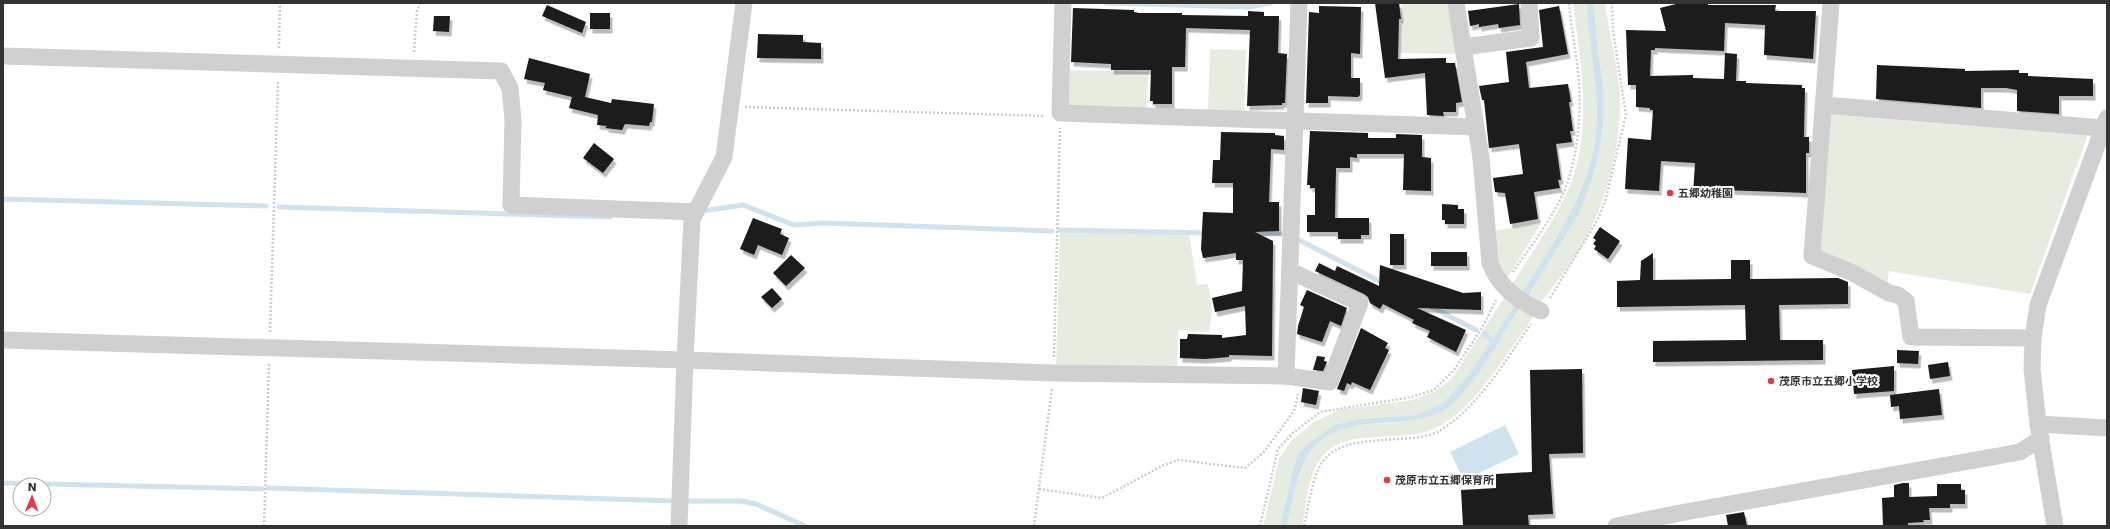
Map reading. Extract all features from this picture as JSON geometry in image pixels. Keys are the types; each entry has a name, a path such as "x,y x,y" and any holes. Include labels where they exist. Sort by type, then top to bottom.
{"street":[{"path":"679,526 692,219 724,157 742,3"},
{"path":"1063,3 1060,113 1476,127"},
{"path":"1294,377 1290,271 1299,3"},
{"path":"1456,3 1481,158 1490,263 1494,276 1506,289 1539,310"},
{"path":"1462,47 1531,38 1529,3"},
{"path":"1831,3 1812,256 1853,274 1889,293 1898,295 1906,301 1911,337 2033,338"},
{"path":"3,56 501,71 510,88 513,120 511,205 696,212"},
{"path":"1824,105 2105,123 2038,305 2033,338 2032,369 2039,431 2055,526"},
{"path":"3,340 685,360 1054,373 1294,377 1330,382 1360,303 1290,271"},
{"path":"1616,526 1680,513 2020,452 2039,431 2107,428"}],"path":[{"path":"264,526 280,3"},
{"path":"413,68 417,11 420,3"},
{"path":"1260,526 1278,449 1293,432 1320,412 1412,397 1434,390 1454,370 1482,328 1554,210 1568,182 1579,122 1579,81 1569,3"},
{"path":"731,106 1053,116 1060,113 1054,373 1034,526"},
{"path":"1039,489 1102,498 1164,464 1178,460 1225,467 1245,468 1263,453 1281,426 1294,411 1294,377"}],"shaded area":[{"path":"1106,3 1249,3 1249,7"},
{"path":"1402,3 1450,3 1458,54 1400,53"},
{"path":"1573,3 1587,3 1587,17 1597,101 1595,140 1590,164 1572,209 1521,294 1510,288 1546,231 1563,200 1575,171 1580,150 1583,87"},
{"path":"1594,3 1605,3 1617,69 1620,99 1617,142 1613,165 1600,208 1582,246 1539,305 1527,298 1579,214 1592,180 1599,153 1603,126 1603,82 1598,53"},
{"path":"1210,49 1246,50 1244,115 1208,114"},
{"path":"1067,70 1148,72 1147,112 1065,110"},
{"path":"1833,113 2089,132 2030,294 1889,271 1887,285 1820,253 1827,117"},
{"path":"1541,224 1504,283 1496,267 1492,231"},
{"path":"1060,230 1189,233 1197,285 1208,284 1212,311 1209,332 1178,330 1177,372 1056,368"},
{"path":"1506,295 1517,302 1470,373 1444,402 1416,415 1359,419 1334,425 1309,443 1293,469 1280,526 1263,526 1279,459 1291,441 1314,422 1339,410 1413,400 1436,391 1452,378"},
{"path":"1522,305 1535,313 1489,380 1467,405 1441,425 1424,432 1400,436 1355,439 1340,443 1328,450 1314,471 1302,526 1287,526 1301,470 1308,456 1318,443 1331,433 1349,427 1415,420 1441,411 1472,380"}],"water":[{"path":"1587,3 1594,3 1598,53 1603,82 1603,126 1599,153 1592,180 1579,214 1527,298 1521,294 1572,209 1590,164 1595,140 1597,101 1587,17"},
{"path":"1517,302 1522,305 1486,362 1464,392 1443,411 1428,417 1412,420 1355,426 1336,432 1321,440 1311,452 1303,466 1297,483 1287,526 1280,526 1293,469 1300,452 1309,443 1334,425 1359,419 1416,415 1444,402 1470,373"},
{"path":"1505,425 1519,454 1464,480 1450,452"}],"building":[{"path":"1375,3 1399,3 1401,19 1399,19 1398,59 1446,58 1446,63 1455,63 1462,102 1456,103 1456,112 1443,112 1444,116 1427,115 1425,73 1385,78"},
{"path":"1680,3 1708,3 1708,5 1776,5 1775,11 1816,11 1813,59 1764,55 1765,25 1725,23 1724,51 1655,48 1655,50 1651,50 1650,76 1693,75 1693,78 1724,79 1725,53 1737,54 1736,81 1746,81 1746,83 1802,85 1802,88 1805,88 1804,137 1809,137 1809,153 1806,153 1806,193 1722,190 1722,195 1693,194 1695,163 1661,161 1659,191 1625,189 1628,138 1651,140 1653,110 1650,110 1650,108 1636,107 1636,85 1628,85 1626,30 1666,31 1660,8"},
{"path":"1519,4 1520,25 1499,28 1498,24 1479,27 1479,24 1470,26 1468,11"},
{"path":"547,5 586,22 582,33 542,16"},
{"path":"1319,6 1361,7 1360,54 1351,53 1351,78 1360,78 1360,95 1358,97 1328,96 1328,103 1306,103 1309,12 1319,13"},
{"path":"1559,6 1568,54 1526,62 1529,88 1568,84 1573,131 1570,131 1572,142 1556,144 1561,180 1558,180 1560,188 1534,192 1538,219 1510,224 1505,193 1495,192 1493,178 1523,174 1519,144 1489,148 1484,100 1482,100 1479,86 1509,82 1506,52 1543,47 1539,10"},
{"path":"1073,8 1134,10 1134,12 1139,13 1182,13 1182,15 1248,16 1248,11 1264,12 1264,16 1279,16 1278,53 1287,54 1285,103 1282,103 1282,105 1247,106 1250,30 1186,28 1185,67 1172,67 1172,104 1153,104 1153,101 1150,101 1151,70 1111,70 1111,64 1071,62"},
{"path":"590,13 610,13 610,29 590,29"},
{"path":"434,16 450,16 449,32 433,31"},
{"path":"758,34 803,35 803,42 821,43 821,59 757,58"},
{"path":"529,58 590,74 585,97 611,103 612,99 654,104 652,122 650,122 649,126 625,124 622,130 605,128 607,126 597,125 598,115 569,108 572,97 543,90 545,83 524,79"},
{"path":"1877,65 1965,69 1965,71 2019,70 2019,73 2028,73 2028,76 2093,79 2093,96 2059,96 2059,114 2017,111 2017,90 2006,88 1981,88 1981,108 1876,99"},
{"path":"1310,131 1368,133 1368,138 1396,138 1396,134 1422,135 1422,157 1431,158 1431,191 1403,190 1404,154 1357,154 1357,158 1350,157 1350,168 1336,168 1335,218 1369,218 1369,235 1361,235 1361,239 1338,239 1338,232 1307,232 1307,215 1315,215 1315,188 1310,188 1310,185 1307,185"},
{"path":"1221,132 1275,133 1275,135 1284,136 1284,150 1271,149 1269,202 1279,202 1279,231 1255,232 1273,241 1272,356 1229,355 1229,357 1205,359 1180,358 1180,339 1187,339 1188,334 1222,335 1222,338 1246,335 1245,306 1215,312 1212,298 1242,291 1243,260 1236,260 1236,253 1203,258 1201,249 1203,212 1233,213 1233,183 1212,183 1213,160 1220,160"},
{"path":"594,143 614,159 603,173 583,158"},
{"path":"1442,204 1458,205 1458,209 1464,209 1464,224 1445,224 1445,220 1442,220"},
{"path":"753,218 782,229 780,234 789,238 782,255 758,245 754,255 740,249"},
{"path":"1600,227 1620,241 1608,259 1594,249 1596,246 1593,244 1596,240 1593,238"},
{"path":"1390,234 1404,234 1404,265 1390,265"},
{"path":"1431,252 1467,252 1467,266 1431,266"},
{"path":"1653,253 1653,280 1731,279 1731,260 1750,260 1750,279 1838,278 1848,282 1848,304 1779,305 1780,340 1823,340 1823,360 1653,362 1653,341 1746,340 1745,305 1617,307 1617,281 1640,280 1641,261"},
{"path":"791,255 805,268 786,286 773,273"},
{"path":"1319,263 1335,271 1337,266 1379,286 1380,265 1463,293 1481,292 1481,310 1417,308 1466,330 1456,352 1427,337 1430,331 1412,323 1414,320 1383,304 1380,309 1370,303 1368,297 1364,294 1315,271"},
{"path":"772,288 782,299 772,308 761,297"},
{"path":"1307,290 1347,308 1341,326 1330,321 1322,342 1297,334 1304,307 1300,305"},
{"path":"1361,328 1388,343 1385,348 1389,350 1370,390 1352,382 1351,385 1347,383 1344,391 1337,389"},
{"path":"1897,350 1919,351 1918,364 1897,363"},
{"path":"1317,356 1325,357 1324,361 1327,362 1323,371 1313,370"},
{"path":"1948,362 1950,376 1930,379 1928,365"},
{"path":"1894,366 1894,391 1854,394 1852,370"},
{"path":"1582,369 1583,453 1549,454 1553,514 1528,515 1529,526 1463,526 1461,490 1496,488 1496,474 1532,472 1530,370"},
{"path":"1303,388 1319,391 1316,405 1301,402"},
{"path":"1939,389 1942,415 1900,419 1899,406 1891,407 1890,395"},
{"path":"1909,483 1909,497 1937,496 1937,484 1961,484 1961,490 1965,490 1965,504 1950,504 1950,508 1929,508 1930,520 1923,520 1924,522 1908,523 1908,526 1883,526 1882,498 1894,497 1894,485"},
{"path":"1744,512 1747,526 1728,526 1726,515"}],"waterway":[{"path":"1106,3 1249,7 1271,3"},
{"path":"3,199 266,206"},
{"path":"702,211 743,205 794,225 823,223 1052,231"},
{"path":"279,207 610,217"},
{"path":"1060,230 1209,233"},
{"path":"1253,233 1286,234"},
{"path":"1295,238 1385,284"},
{"path":"1430,306 1476,330"},
{"path":"1484,334 1495,342"},
{"path":"3,483 262,489"},
{"path":"268,488 673,501"},
{"path":"685,501 742,501 756,504 805,526"}],"place":[{"name":"五郷幼稚園","path":"1670,193"},
{"name":"茂原市立五郷小学校","path":"1771,381"},
{"name":"茂原市立五郷保育所","path":"1387,480"}]}
